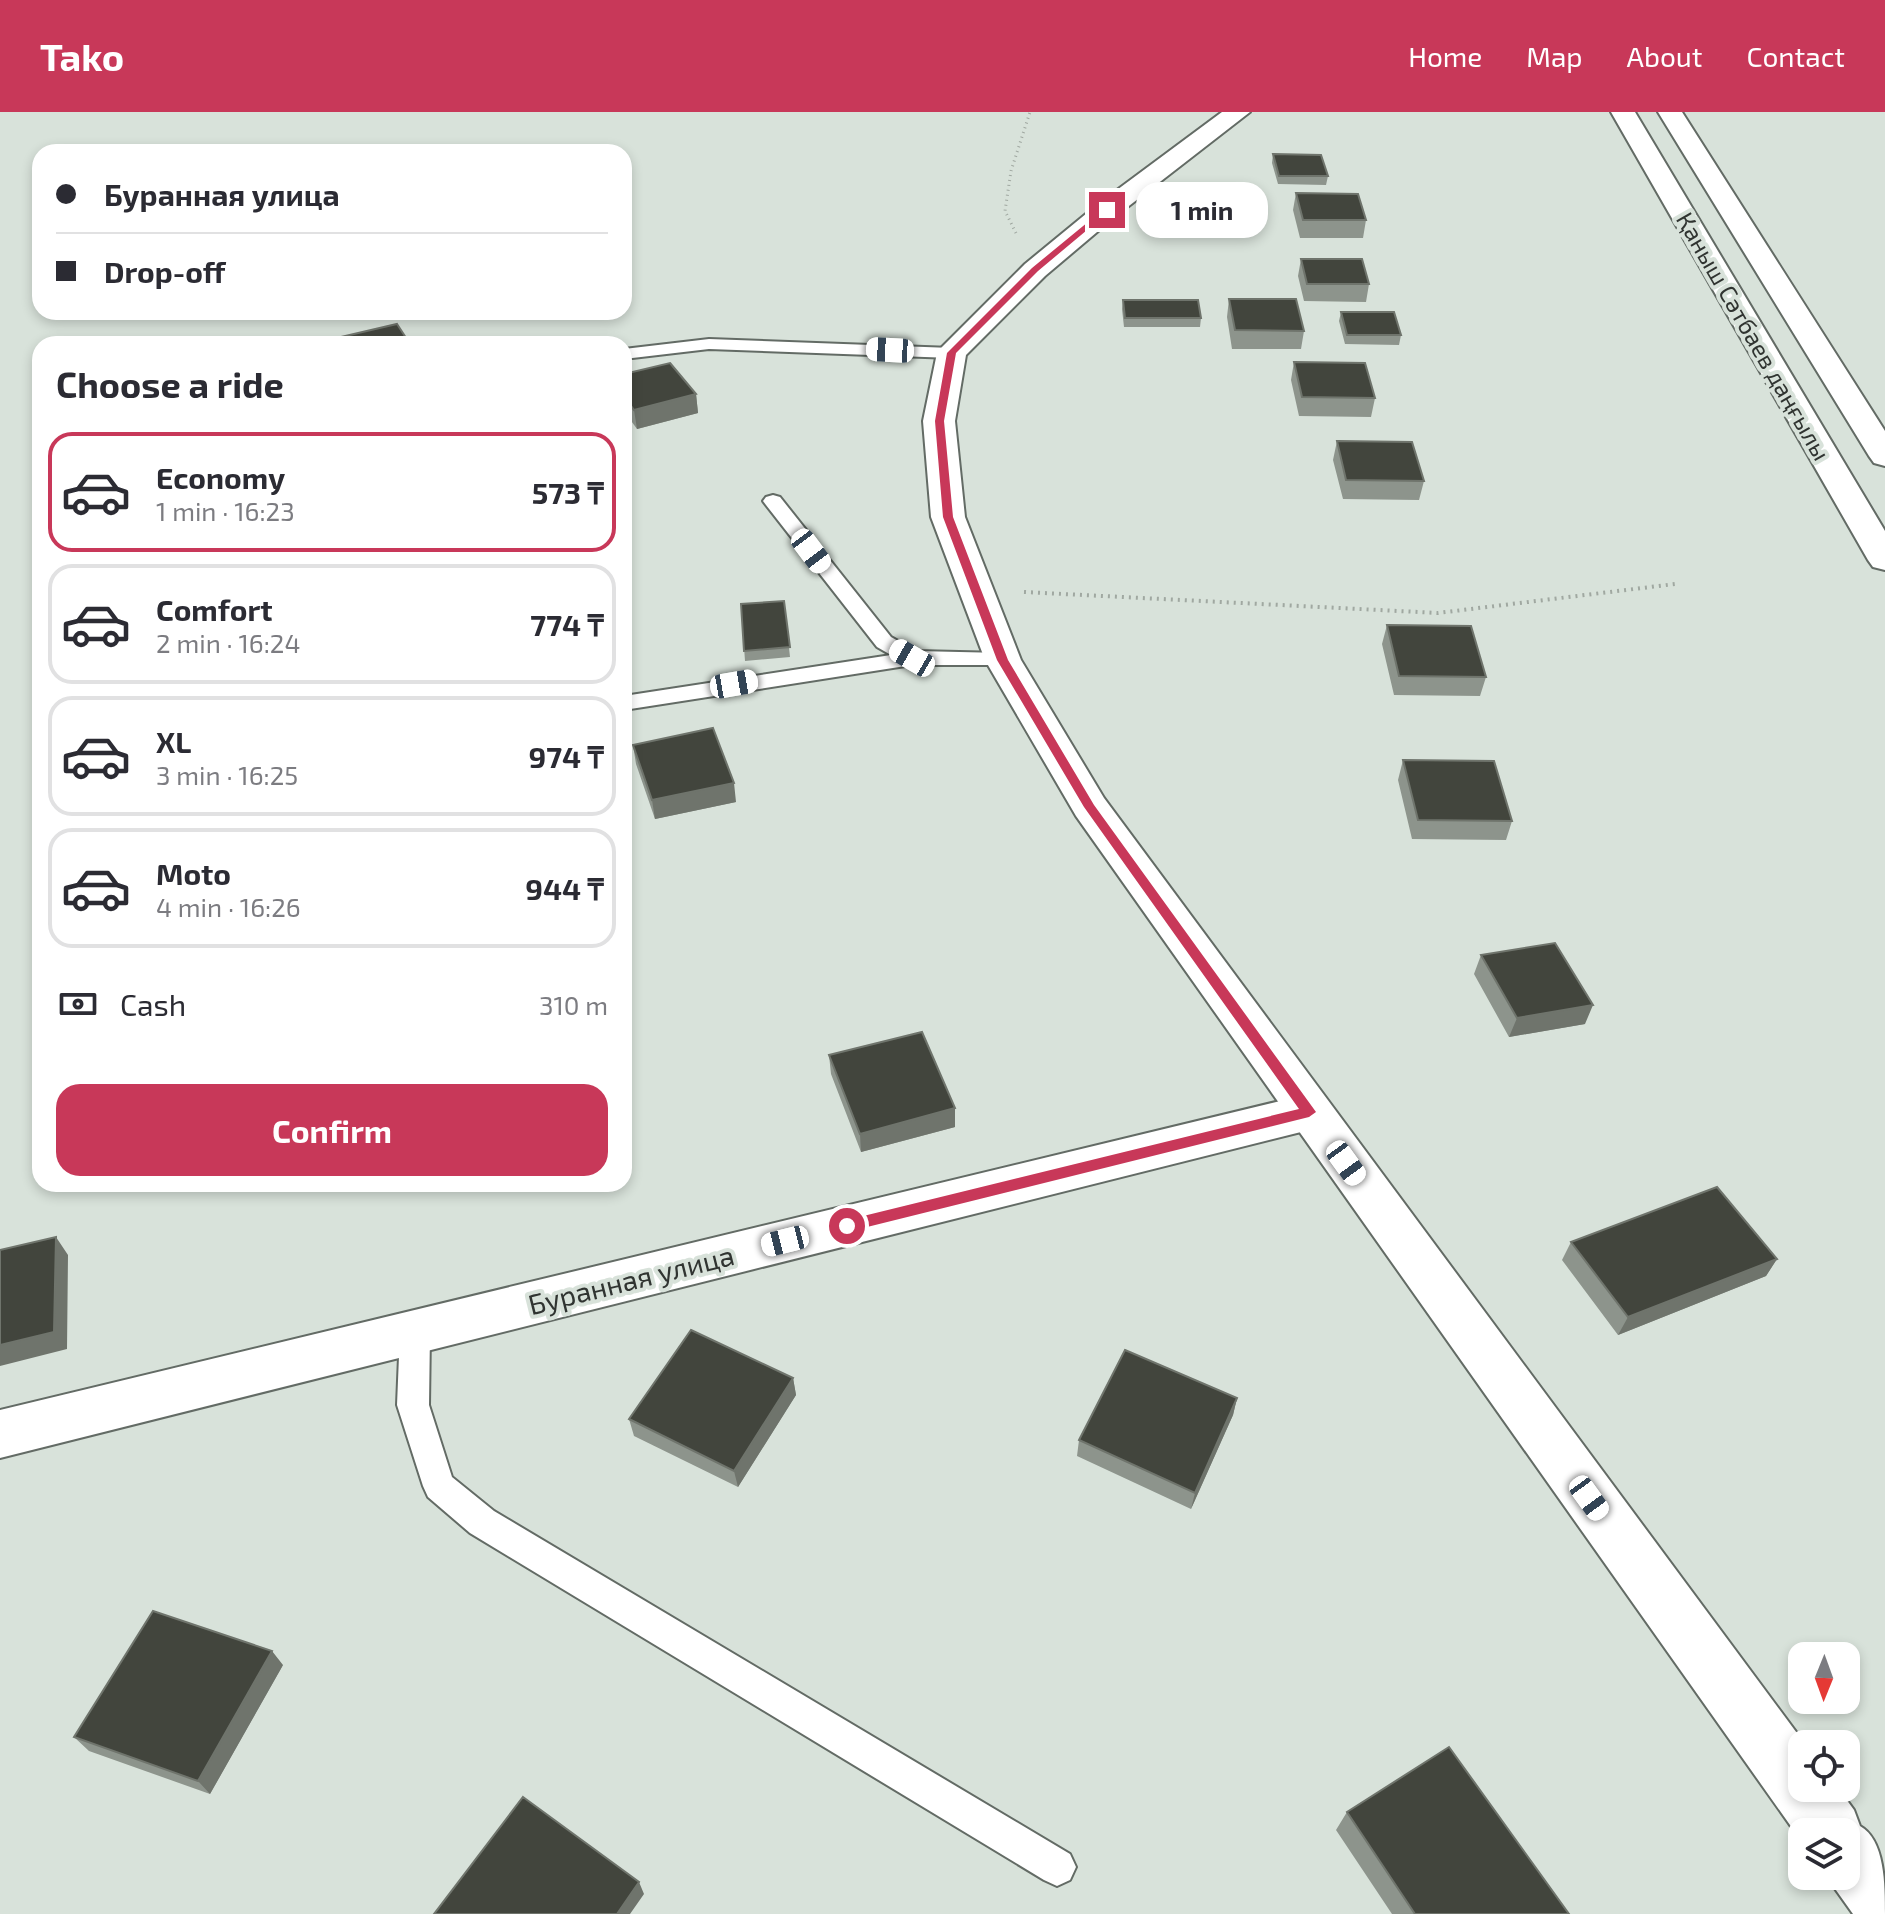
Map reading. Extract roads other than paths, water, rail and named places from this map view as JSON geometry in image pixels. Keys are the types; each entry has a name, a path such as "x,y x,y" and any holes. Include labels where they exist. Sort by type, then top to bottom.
{"street":[{"path":"1238,112 1107,210 1035,270 952,353 939,421 948,517 1003,660 1090,807 1822,1818"},
{"name":"Қаныш Сәтбаев даңғылы","path":"1623,112 1885,560"},
{"name":"Қаныш Сәтбаев даңғылы","path":"1670,112 1885,456"},
{"name":"Буранная улица","path":"0,1434 1309,1112"},
{"path":"1860,1870 1885,1905"}],"lane":[{"path":"632,353 709,344 952,353"},
{"path":"773,501 884,642 912,658"},
{"path":"632,702 912,658 1003,660"},
{"path":"415,1332 413,1405 439,1486 482,1522 1057,1867"}]}
